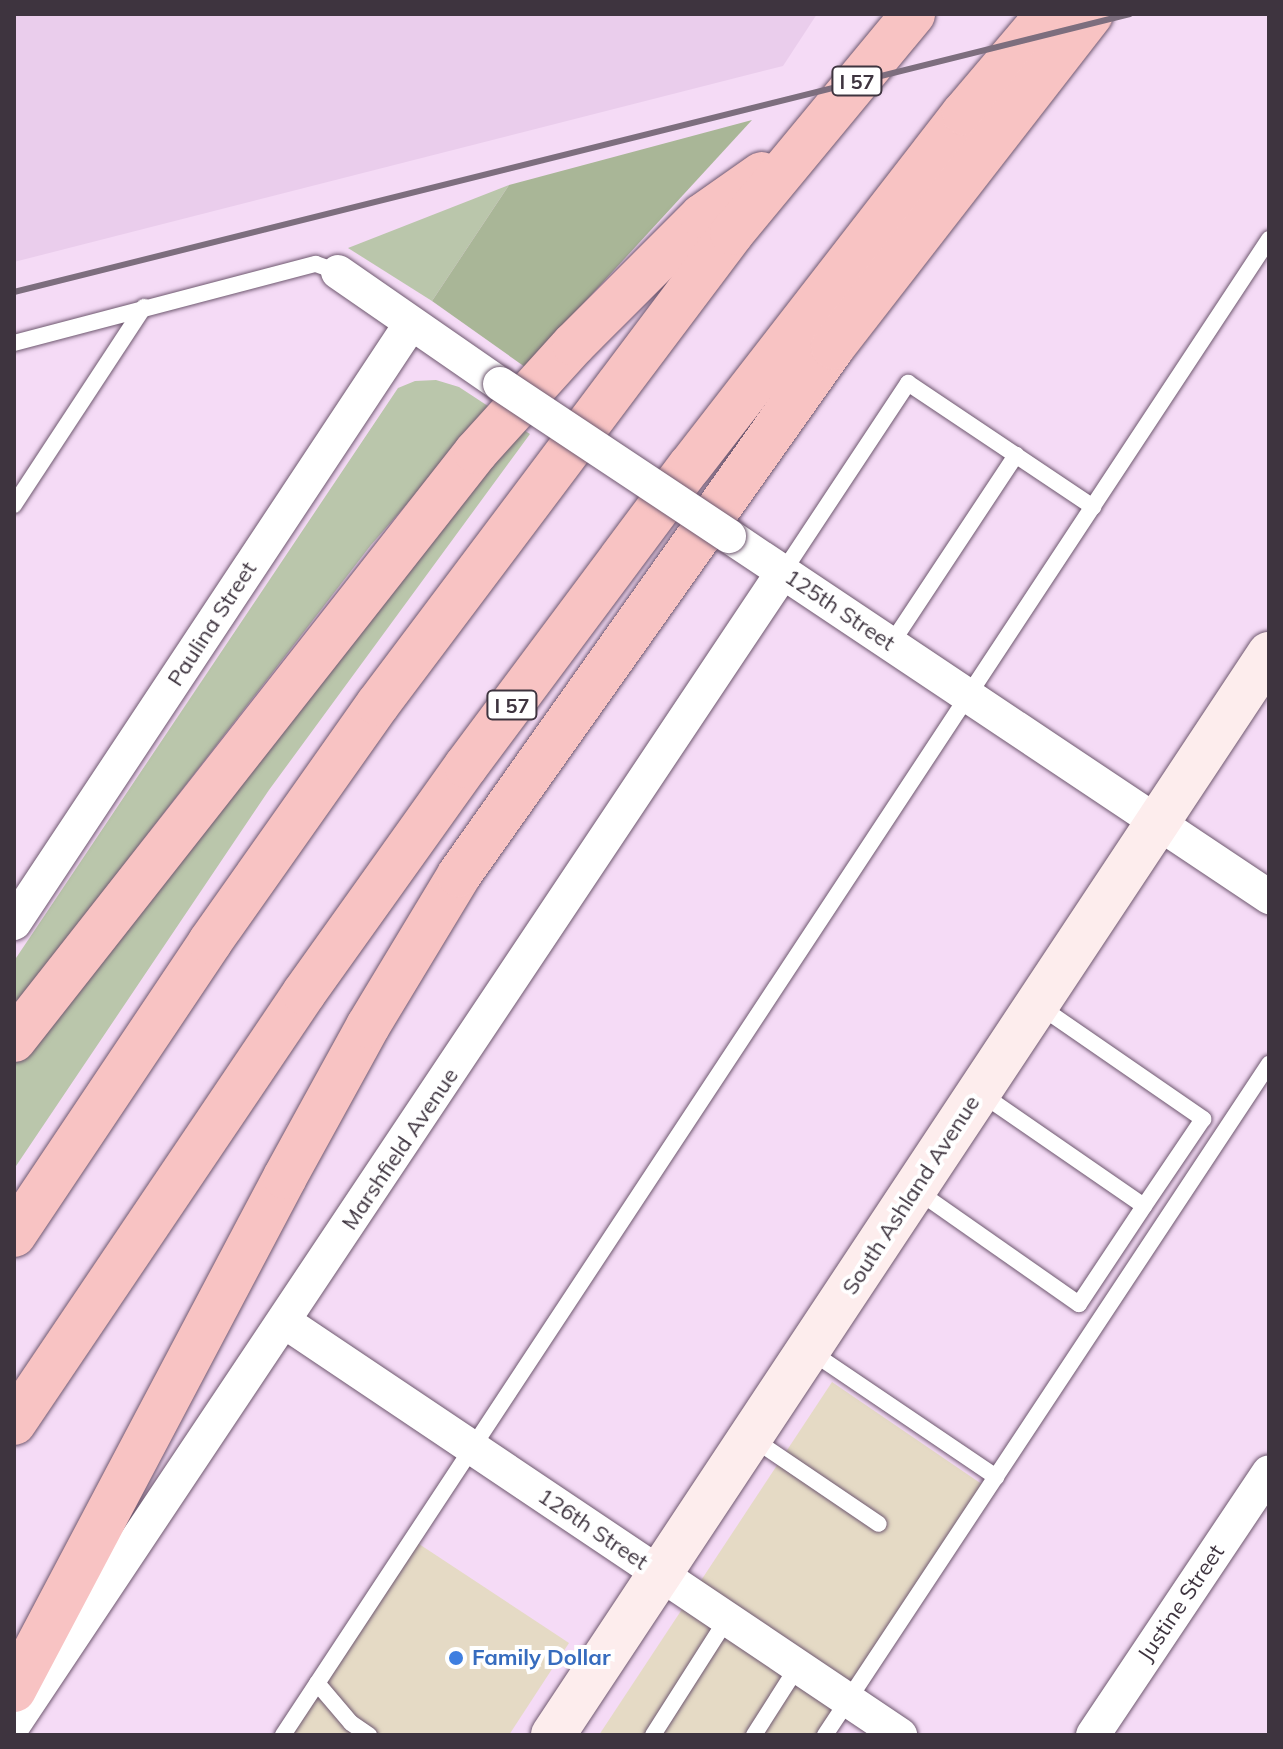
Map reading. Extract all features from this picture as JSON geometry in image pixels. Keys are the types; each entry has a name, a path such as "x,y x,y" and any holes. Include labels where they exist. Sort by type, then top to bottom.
{"highway":[{"name":"I 57","path":"14,1235 201,955 378,704 553,468 800,148 913,14"},
{"name":"I 57","path":"14,1423 304,993 466,766 690,466 964,113 1048,14"},
{"path":"14,1690 285,1177 368,1026 459,875 833,347 1091,14"},
{"path":"14,1040 476,452 574,344 702,216 800,148"}],"main road":[{"name":"South Ashland Avenue","path":"553,1735 1269,654"}],"street":[{"name":"125th Street","path":"338,272 410,325 1269,897"},
{"name":"Paulina Street","path":"14,923 410,325"},
{"name":"Marshfield Avenue","path":"14,1724 783,572"},
{"name":"126th Street","path":"285,1322 900,1735"},
{"name":"Justine Street","path":"1093,1735 1269,1472"}],"lane":[{"path":"283,1735 1269,239"},
{"path":"14,343 316,264 338,272"},
{"path":"14,505 144,307"},
{"path":"783,572 908,383 1093,507"},
{"path":"891,644 1016,455"},
{"path":"915,1189 1079,1304 1203,1119 1037,1005"},
{"path":"825,1735 1269,1064"},
{"path":"979,1092 1144,1206"},
{"path":"808,1350 996,1477"},
{"path":"751,1437 879,1524"},
{"path":"653,1735 727,1619"},
{"path":"754,1735 798,1666"},
{"path":"317,1683 347,1729 369,1735"}],"shaded area":[{"path":"14,14 817,14 783,66 14,262"},
{"path":"832,1382 992,1491 830,1735 599,1735"},
{"name":"Family Dollar","path":"416,1542 569,1643 509,1735 289,1735"}],"green space":[{"path":"752,120 525,367 432,301 509,185"},
{"path":"509,185 432,301 348,248"},
{"path":"436,380 459,387 491,408 371,545 14,1007 14,961 398,388 415,381"},
{"path":"516,425 530,434 269,790 14,1169 14,1062 240,766"}],"railway":[{"path":"14,292 1130,14"}],"place":[{"name":"Family Dollar","path":"456,1658"}]}
